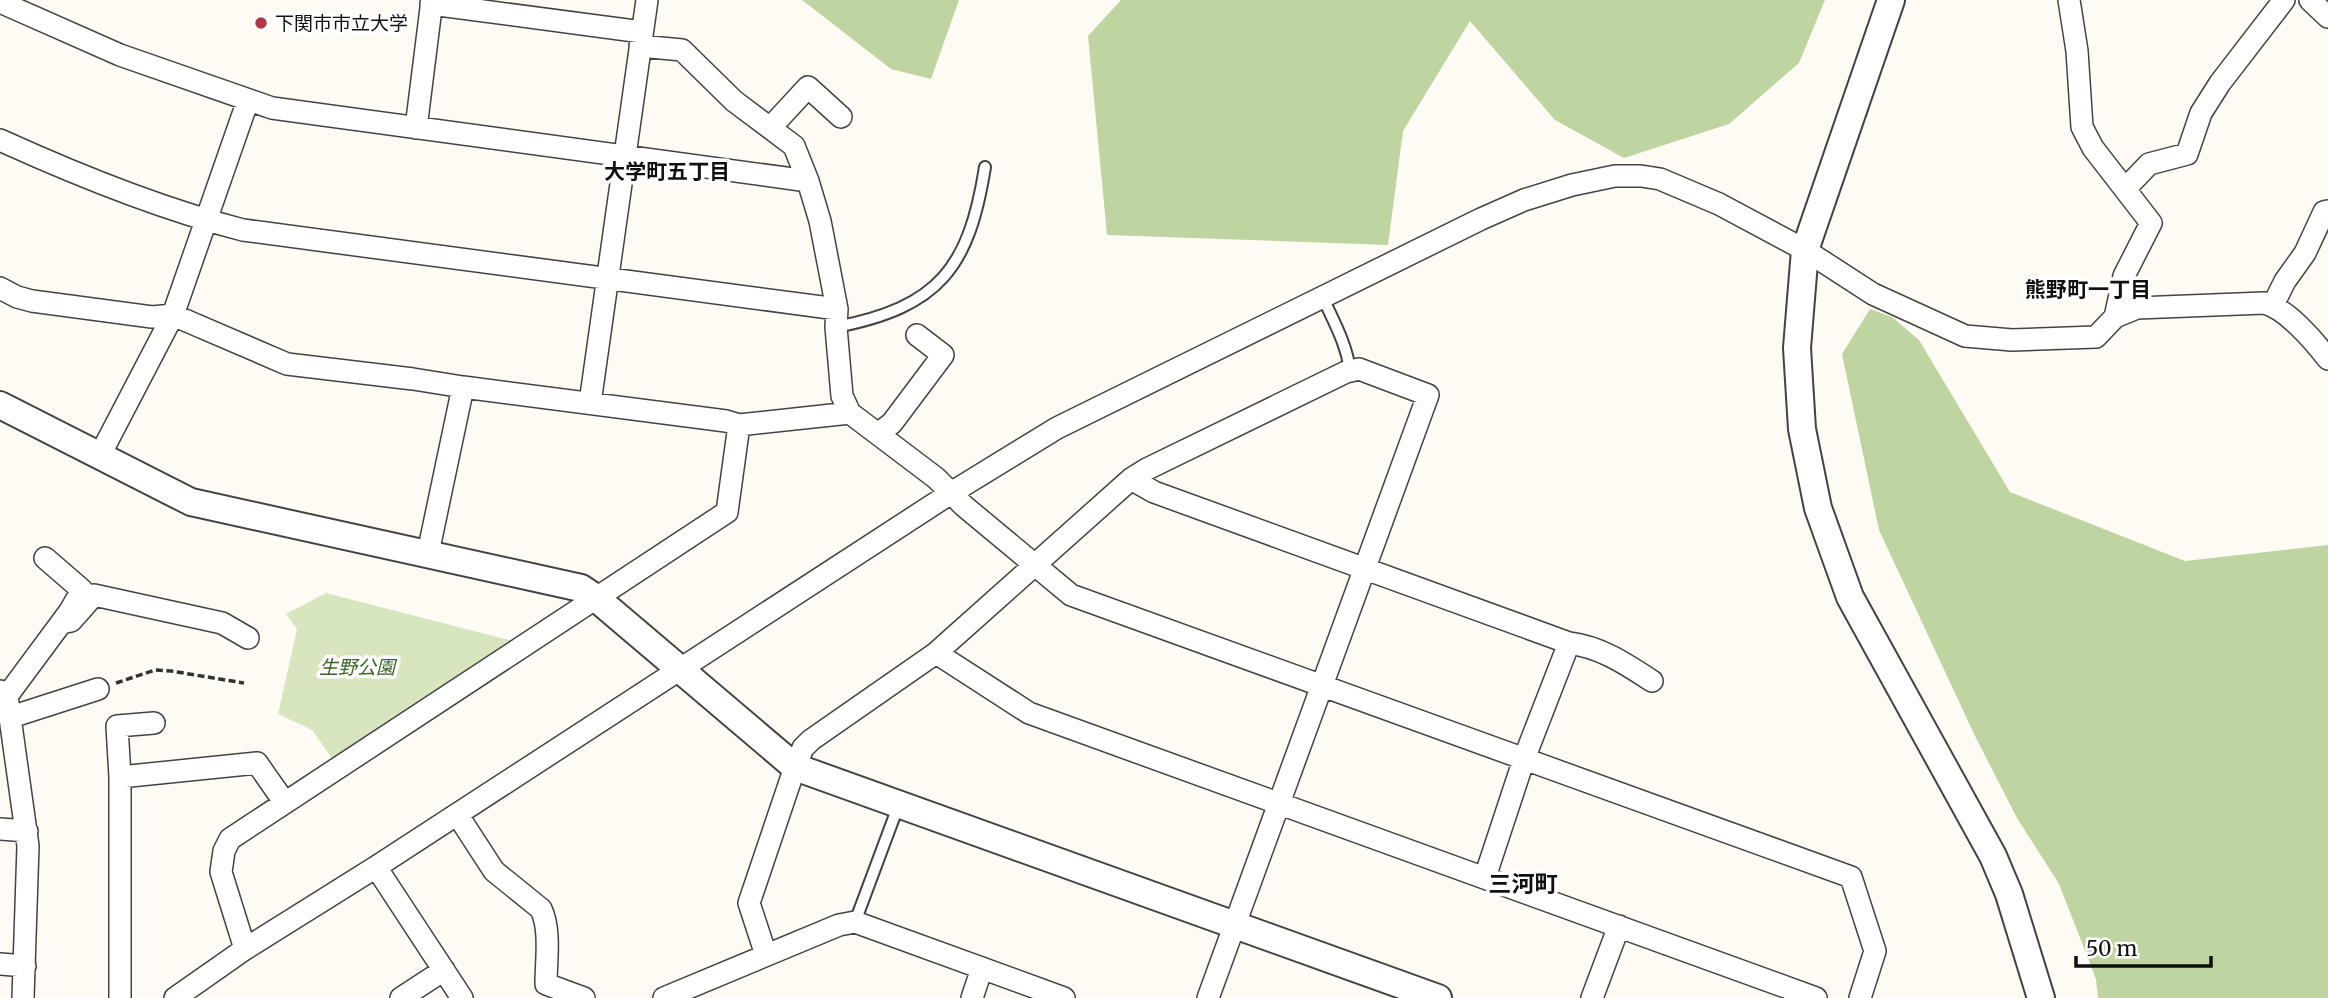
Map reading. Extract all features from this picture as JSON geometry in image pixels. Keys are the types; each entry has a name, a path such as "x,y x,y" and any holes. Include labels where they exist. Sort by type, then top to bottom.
{"street":[{"path":"590,403 647,0"},
{"path":"1891,0 1805,250 1797,348 1798,388 1809,469 1826,533 1850,597 1993,856 2013,905 2041,998"},
{"path":"2068,0 2077,51 2082,127 2093,148 2151,223 2124,276 2115,317"},
{"path":"2126,188 2149,164 2187,154 2201,113 2220,83 2284,0"},
{"path":"2311,0 2328,17"},
{"path":"0,2 120,55 272,108 808,181"},
{"path":"416,128 431,2 641,39 682,50 734,101 794,146 820,221 837,318 842,396 850,413 936,478 1072,596 1851,877 1875,951 1860,998"},
{"path":"770,128 807,87 841,117"},
{"path":"99,457 173,315 248,100"},
{"path":"0,140 70,170 206,220 243,230 607,278 837,318"},
{"path":"174,998 245,949 376,867 951,493 1057,428 1414,251 1524,200 1573,185 1615,176 1660,179 1720,204 1805,250 1873,294 1965,336 2012,340 2096,337 2115,317 2137,307 2264,303 2273,305 2306,334 2328,359"},
{"path":"2273,305 2285,281 2305,253 2324,212 2328,211"},
{"path":"0,288 32,301 152,317 173,315 287,364 726,421 739,425 850,413"},
{"path":"878,434 892,423 943,355 917,335"},
{"path":"766,955 749,903 803,748 821,732 936,653 1131,479 1350,371 1359,369 1428,395 1209,998"},
{"path":"428,553 463,387"},
{"path":"0,405 191,502 581,588 795,767 1438,998"},
{"path":"245,949 221,872 224,851 230,839 727,512 739,425"},
{"path":"1131,479 1154,492 1569,643 1611,655 1652,681"},
{"path":"23,998 27,831 6,701 82,590 45,558"},
{"path":"61,623 71,621 94,595 222,623 248,638"},
{"path":"1485,877 1524,759 1569,643"},
{"path":"936,653 1029,713 1816,998"},
{"path":"6,701 98,690"},
{"path":"120,998 120,777 117,726 154,723"},
{"path":"120,777 257,763 285,803"},
{"path":"457,814 494,871 541,909 545,925 546,984 584,998"},
{"path":"0,829 27,831"},
{"path":"376,867 462,998"},
{"path":"664,998 839,925 855,922 1064,998"},
{"path":"1592,998 1619,926"},
{"path":"0,964 24,966"},
{"path":"972,998 982,968"},
{"path":"401,998 444,970"}],"lane":[{"path":"837,318 858,323 896,309 929,291 945,277 962,250 978,208 985,167"},
{"path":"1323,298 1341,338 1350,371"},
{"path":"855,922 899,804"}],"path":[{"path":"98,690 155,670 244,682"}],"green space":[{"path":"802,0 959,0 931,79 891,69"},
{"path":"1121,0 1825,0 1799,63 1729,124 1624,158 1555,120 1470,21 1403,131 1388,245 1107,235 1088,36"},
{"path":"1870,309 1892,317 1919,340 2010,492 2185,561 2328,545 2328,998 2098,998 2096,979 2059,884 2017,818 1975,736 1879,530 1842,354"},
{"name":"生野公園","path":"326,593 513,641 333,760 312,730 278,714 297,629 286,614"}],"place":[{"name":"下関市市立大学","path":"261,23"}],"district":[{"name":"大学町五丁目","path":"667,171"},
{"name":"熊野町一丁目","path":"2088,289"},
{"name":"三河町","path":"1523,883"}]}
